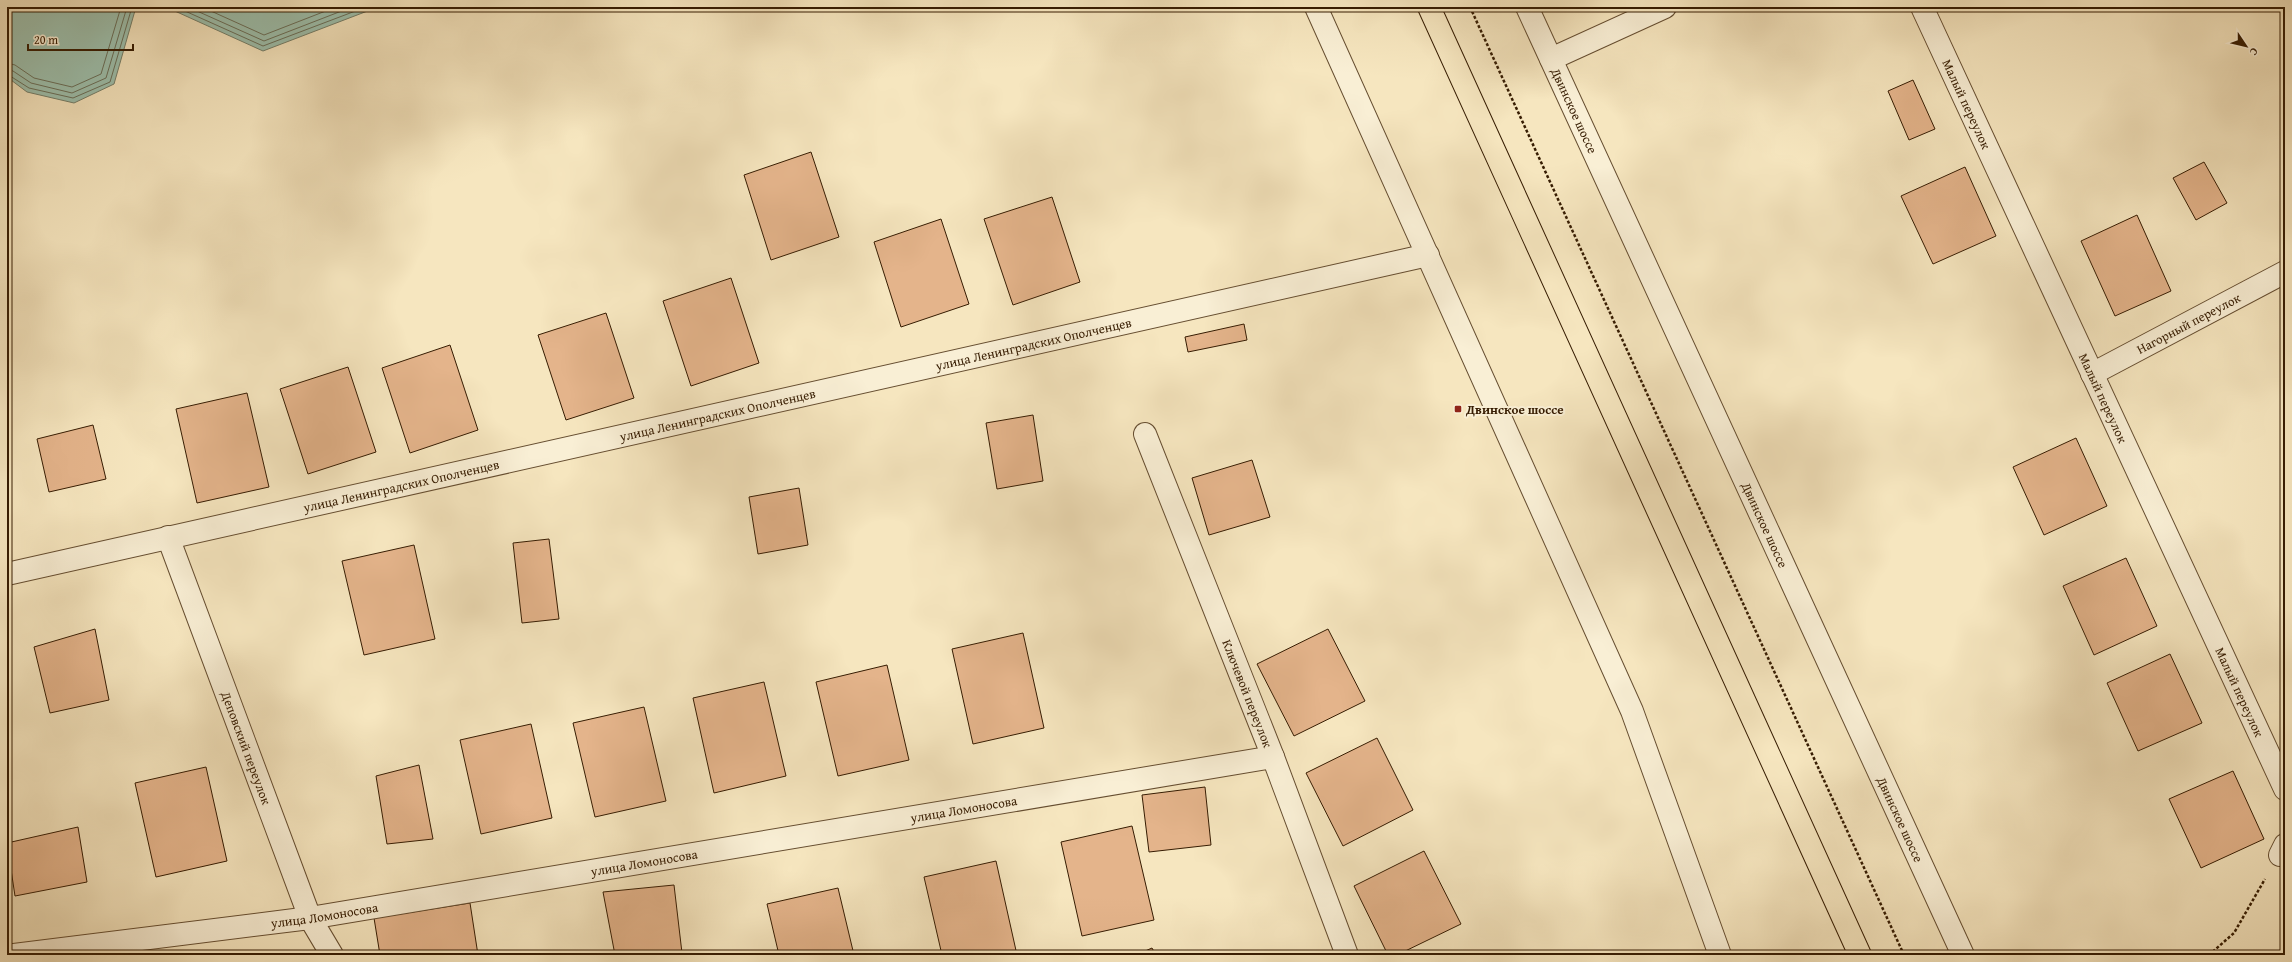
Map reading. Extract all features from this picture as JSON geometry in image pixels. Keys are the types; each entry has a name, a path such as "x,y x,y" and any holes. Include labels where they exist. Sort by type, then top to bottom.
{"main road":[{"path":"1429,7 1860,955"}],"street":[{"path":"1316,7 1632,711 1720,955"},
{"name":"Двинское шоссе","path":"1527,7 1963,955"},
{"path":"1551,59 1665,7"},
{"name":"Малый переулок","path":"1922,7 2285,789"},
{"name":"улица Ленинградских Ополченцев","path":"7,574 1428,255"},
{"name":"Нагорный переулок","path":"2092,374 2285,272"},
{"name":"Ключевой переулок","path":"1145,434 1273,757 1347,955"},
{"name":"Деповский переулок","path":"168,537 310,918 332,955"},
{"name":"улица Ломоносова","path":"14,955 310,918 1273,757"}],"path":[{"path":"1470,7 1904,955"},
{"path":"2209,955 2234,933 2282,850"}],"water":[{"path":"7,7 136,7 114,84 74,103 27,92 7,77"},
{"path":"166,7 378,7 263,51"}],"building":[{"path":"1913,80 1935,129 1909,140 1888,91"},
{"path":"811,152 839,237 771,260 744,175"},
{"path":"2204,162 2227,203 2196,220 2173,178"},
{"path":"1965,167 1996,236 1933,264 1901,196"},
{"path":"1052,197 1080,282 1013,305 984,219"},
{"path":"2137,215 2171,291 2115,316 2081,241"},
{"path":"941,219 969,304 901,327 874,242"},
{"path":"731,278 759,363 691,386 663,301"},
{"path":"606,313 634,398 566,420 538,335"},
{"path":"1244,324 1247,340 1188,352 1185,337"},
{"path":"450,345 478,430 410,453 382,368"},
{"path":"348,367 376,452 308,474 280,389"},
{"path":"247,393 269,487 197,503 176,409"},
{"path":"1033,415 1043,481 997,489 986,423"},
{"path":"93,425 106,479 49,492 37,439"},
{"path":"2076,438 2107,506 2044,535 2013,467"},
{"path":"1252,460 1270,517 1209,535 1192,478"},
{"path":"799,488 808,545 758,554 749,497"},
{"path":"549,539 559,619 522,623 513,543"},
{"path":"414,545 435,639 364,655 342,561"},
{"path":"2126,558 2157,626 2094,655 2063,586"},
{"path":"95,629 109,700 50,713 34,647"},
{"path":"1328,629 1365,701 1294,736 1257,664"},
{"path":"1023,633 1044,728 973,744 952,649"},
{"path":"2170,654 2202,723 2138,751 2107,683"},
{"path":"887,665 909,760 838,776 816,682"},
{"path":"764,682 786,776 714,793 693,698"},
{"path":"644,707 666,801 595,817 573,723"},
{"path":"531,724 552,818 481,834 460,740"},
{"path":"1377,738 1413,810 1343,846 1306,773"},
{"path":"419,765 433,839 387,844 376,776"},
{"path":"206,767 227,861 156,877 135,783"},
{"path":"2233,771 2264,839 2201,868 2169,799"},
{"path":"1205,787 1211,845 1149,852 1142,795"},
{"path":"1132,826 1154,920 1082,936 1061,842"},
{"path":"78,827 87,882 15,896 7,843"},
{"path":"1424,851 1461,924 1397,955 1388,955 1354,886"},
{"path":"996,861 1017,955 942,955 924,877"},
{"path":"674,885 682,953 615,955 603,892"},
{"path":"838,888 854,955 779,955 767,904"},
{"path":"470,903 478,955 380,955 374,918"},
{"path":"1152,948 1156,955 1136,955"}],"place":[{"name":"Двинское шоссе","path":"1458,409"}]}
